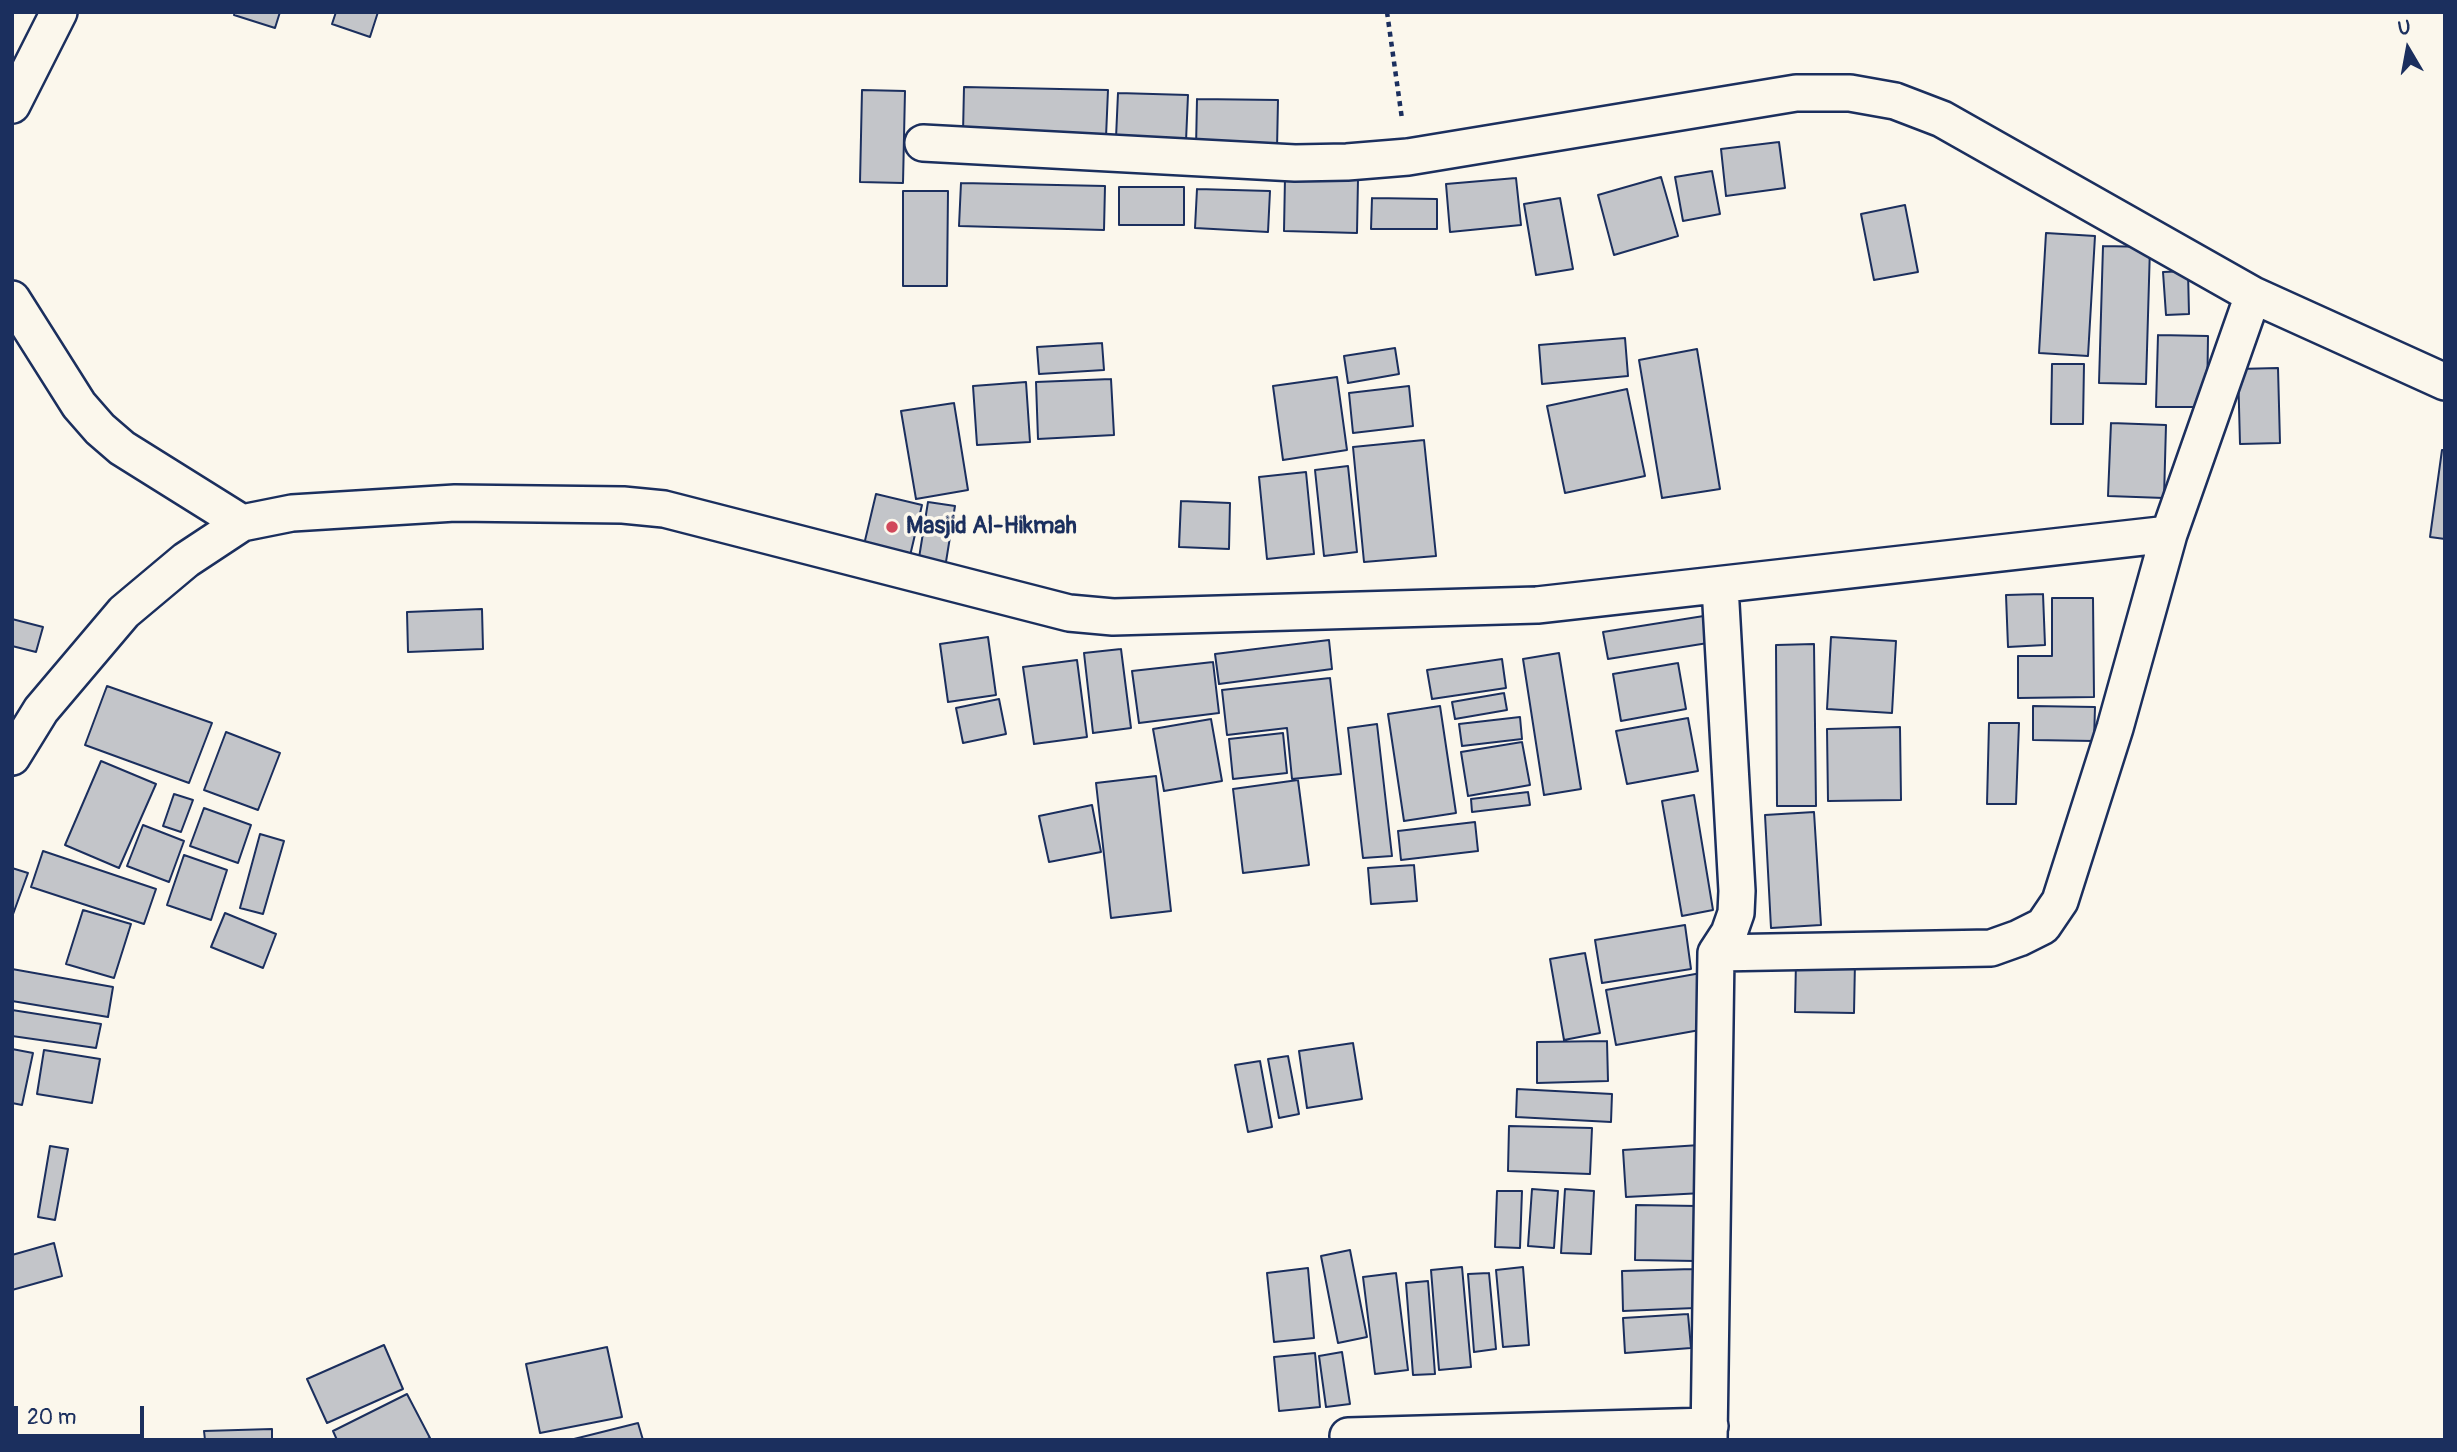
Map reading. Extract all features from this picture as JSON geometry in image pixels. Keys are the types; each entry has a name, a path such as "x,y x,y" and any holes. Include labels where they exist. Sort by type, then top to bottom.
{"street":[{"path":"12,105 60,12"},
{"path":"923,143 1294,163 1347,162 1408,158 1796,93 1850,93 1895,101 1942,119 2253,295 2445,382"},
{"path":"1716,953 1992,948 2043,926 2060,901 2115,728 2169,534 2253,295"},
{"path":"12,299 79,405 100,429 122,448 242,523"},
{"path":"12,757 41,710 124,612 186,560 242,523 292,513 455,503 636,506 664,509 1069,613 1113,617 1537,605 2169,534"},
{"path":"1348,1436 1709,1433 1716,953 1729,933 1737,913 1720,586"}],"path":[{"path":"1387,12 1408,158"}],"building":[{"path":"235,12 280,12 275,28 234,15"},
{"path":"336,12 378,12 370,37 332,24"},
{"path":"964,87 1108,90 1106,137 963,133"},
{"path":"862,90 905,91 903,183 860,182"},
{"path":"1118,93 1188,95 1186,141 1116,138"},
{"path":"1197,99 1278,100 1277,149 1196,148"},
{"path":"1779,142 1785,188 1726,196 1721,149"},
{"path":"1712,171 1720,214 1683,221 1675,177"},
{"path":"1285,177 1358,179 1357,233 1284,231"},
{"path":"1661,177 1678,236 1614,255 1598,195"},
{"path":"1516,178 1521,225 1450,232 1446,184"},
{"path":"961,183 1105,186 1104,230 959,226"},
{"path":"1119,187 1184,187 1184,225 1119,225"},
{"path":"1197,189 1270,191 1268,232 1195,228"},
{"path":"903,191 948,191 947,286 903,286"},
{"path":"1372,198 1437,199 1437,229 1371,229"},
{"path":"1560,198 1573,269 1536,275 1524,204"},
{"path":"1905,205 1918,272 1874,280 1861,214"},
{"path":"2046,233 2095,236 2088,356 2039,353"},
{"path":"2103,246 2150,247 2146,384 2099,383"},
{"path":"2188,271 2189,314 2166,315 2163,272"},
{"path":"2158,335 2208,336 2207,407 2156,407"},
{"path":"1625,338 1628,376 1542,384 1539,345"},
{"path":"1102,343 1104,370 1039,374 1037,347"},
{"path":"1395,348 1399,374 1348,383 1344,356"},
{"path":"1697,349 1720,489 1662,498 1639,360"},
{"path":"2052,364 2084,364 2083,424 2051,424"},
{"path":"2278,368 2280,443 2240,444 2238,369"},
{"path":"1337,377 1347,450 1283,460 1273,386"},
{"path":"1111,379 1114,435 1038,439 1036,382"},
{"path":"1026,382 1030,442 977,445 973,386"},
{"path":"1409,386 1413,426 1353,433 1349,393"},
{"path":"1627,389 1645,476 1565,493 1547,406"},
{"path":"954,403 968,490 916,499 901,411"},
{"path":"2111,423 2166,425 2164,498 2108,496"},
{"path":"1424,440 1436,556 1364,562 1353,447"},
{"path":"2442,450 2445,450 2445,539 2430,537"},
{"path":"1348,466 1357,552 1324,556 1315,470"},
{"path":"1306,472 1314,554 1267,559 1259,477"},
{"name":"Masjid Al-Hikmah","path":"876,494 922,505 909,560 863,549"},
{"path":"1181,501 1230,503 1229,549 1179,547"},
{"path":"928,502 955,506 945,568 918,564"},
{"path":"2043,594 2045,645 2008,647 2006,595"},
{"path":"2052,598 2093,598 2094,697 2018,698 2018,656 2052,656"},
{"path":"482,609 483,649 408,652 407,612"},
{"path":"1710,615 1714,642 1608,659 1603,632"},
{"path":"12,619 43,627 36,652 12,646"},
{"path":"988,637 996,695 948,702 940,644"},
{"path":"1831,637 1896,641 1892,713 1827,709"},
{"path":"1329,640 1332,669 1219,684 1215,654"},
{"path":"1814,644 1816,806 1777,806 1776,645"},
{"path":"1121,649 1131,728 1093,733 1084,653"},
{"path":"1559,653 1581,789 1544,795 1523,659"},
{"path":"1502,659 1506,688 1432,699 1427,670"},
{"path":"1077,660 1087,737 1034,744 1023,667"},
{"path":"1213,662 1219,713 1139,723 1132,671"},
{"path":"1678,663 1686,709 1621,721 1613,674"},
{"path":"1330,678 1341,774 1292,779 1287,728 1227,735 1222,690"},
{"path":"107,686 212,723 189,783 85,745"},
{"path":"1504,693 1507,710 1455,719 1452,702"},
{"path":"999,699 1006,734 963,743 956,708"},
{"path":"1440,706 1456,813 1404,821 1388,714"},
{"path":"2033,706 2095,707 2094,741 2033,740"},
{"path":"1520,717 1522,739 1462,746 1459,724"},
{"path":"1688,718 1698,771 1627,784 1616,731"},
{"path":"1211,719 1222,781 1164,791 1153,729"},
{"path":"1989,723 2019,723 2016,804 1987,804"},
{"path":"1377,724 1392,856 1363,858 1348,728"},
{"path":"1900,727 1901,800 1828,801 1827,729"},
{"path":"226,732 280,753 258,810 204,790"},
{"path":"1283,733 1287,773 1233,779 1229,739"},
{"path":"1522,742 1530,785 1468,796 1461,752"},
{"path":"101,761 156,784 119,868 65,845"},
{"path":"1156,776 1171,911 1111,918 1096,783"},
{"path":"1298,780 1309,865 1243,873 1233,789"},
{"path":"1528,792 1530,805 1472,812 1471,799"},
{"path":"174,794 193,800 181,832 163,826"},
{"path":"1694,795 1713,910 1682,916 1662,801"},
{"path":"1092,805 1101,852 1049,862 1039,816"},
{"path":"204,808 251,825 238,863 190,846"},
{"path":"1814,812 1821,925 1771,928 1765,815"},
{"path":"1475,822 1478,851 1401,860 1398,831"},
{"path":"143,825 184,841 169,882 127,866"},
{"path":"260,834 284,841 263,914 240,908"},
{"path":"43,851 156,889 144,924 31,887"},
{"path":"184,855 227,870 211,920 167,905"},
{"path":"1414,865 1417,901 1371,904 1368,868"},
{"path":"12,868 28,873 12,917"},
{"path":"83,910 131,924 114,978 66,964"},
{"path":"225,913 276,934 263,968 211,947"},
{"path":"1685,925 1691,969 1602,983 1595,940"},
{"path":"1585,953 1600,1033 1564,1040 1550,959"},
{"path":"1796,960 1855,961 1854,1013 1795,1012"},
{"path":"12,969 113,987 108,1017 12,1001"},
{"path":"1701,973 1711,1028 1616,1045 1606,990"},
{"path":"12,1010 101,1024 96,1048 12,1036"},
{"path":"1607,1041 1608,1081 1537,1083 1537,1042"},
{"path":"1353,1043 1362,1099 1307,1108 1299,1051"},
{"path":"12,1049 33,1053 22,1105 12,1103"},
{"path":"44,1050 100,1059 92,1103 37,1094"},
{"path":"1288,1056 1299,1114 1279,1118 1268,1059"},
{"path":"1260,1061 1272,1127 1248,1132 1235,1065"},
{"path":"1517,1089 1612,1094 1611,1122 1516,1117"},
{"path":"1509,1126 1592,1128 1590,1174 1508,1171"},
{"path":"1700,1145 1703,1193 1626,1197 1623,1150"},
{"path":"50,1146 68,1149 55,1220 38,1217"},
{"path":"1532,1189 1558,1191 1554,1248 1528,1246"},
{"path":"1565,1189 1594,1191 1591,1254 1561,1253"},
{"path":"1497,1191 1522,1191 1520,1248 1495,1247"},
{"path":"1636,1205 1697,1206 1696,1261 1635,1260"},
{"path":"54,1243 62,1276 12,1290 12,1255"},
{"path":"1350,1250 1367,1337 1338,1343 1321,1256"},
{"path":"1462,1267 1471,1367 1439,1370 1431,1270"},
{"path":"1523,1267 1529,1345 1503,1347 1496,1270"},
{"path":"1308,1268 1314,1338 1274,1342 1267,1273"},
{"path":"1693,1269 1695,1308 1623,1311 1622,1271"},
{"path":"1396,1273 1408,1370 1375,1374 1363,1277"},
{"path":"1489,1273 1496,1349 1474,1352 1468,1274"},
{"path":"1428,1281 1435,1374 1413,1375 1406,1283"},
{"path":"1688,1314 1691,1348 1625,1353 1623,1318"},
{"path":"384,1345 403,1389 327,1423 307,1379"},
{"path":"607,1347 622,1417 540,1433 526,1364"},
{"path":"1342,1352 1350,1404 1326,1407 1319,1356"},
{"path":"1315,1353 1320,1407 1279,1411 1274,1357"},
{"path":"407,1394 430,1438 337,1440 333,1431"},
{"path":"638,1423 643,1440 570,1440"},
{"path":"272,1429 272,1440 205,1440 204,1431"}],"place":[{"name":"Masjid Al-Hikmah","path":"892,527"}]}
